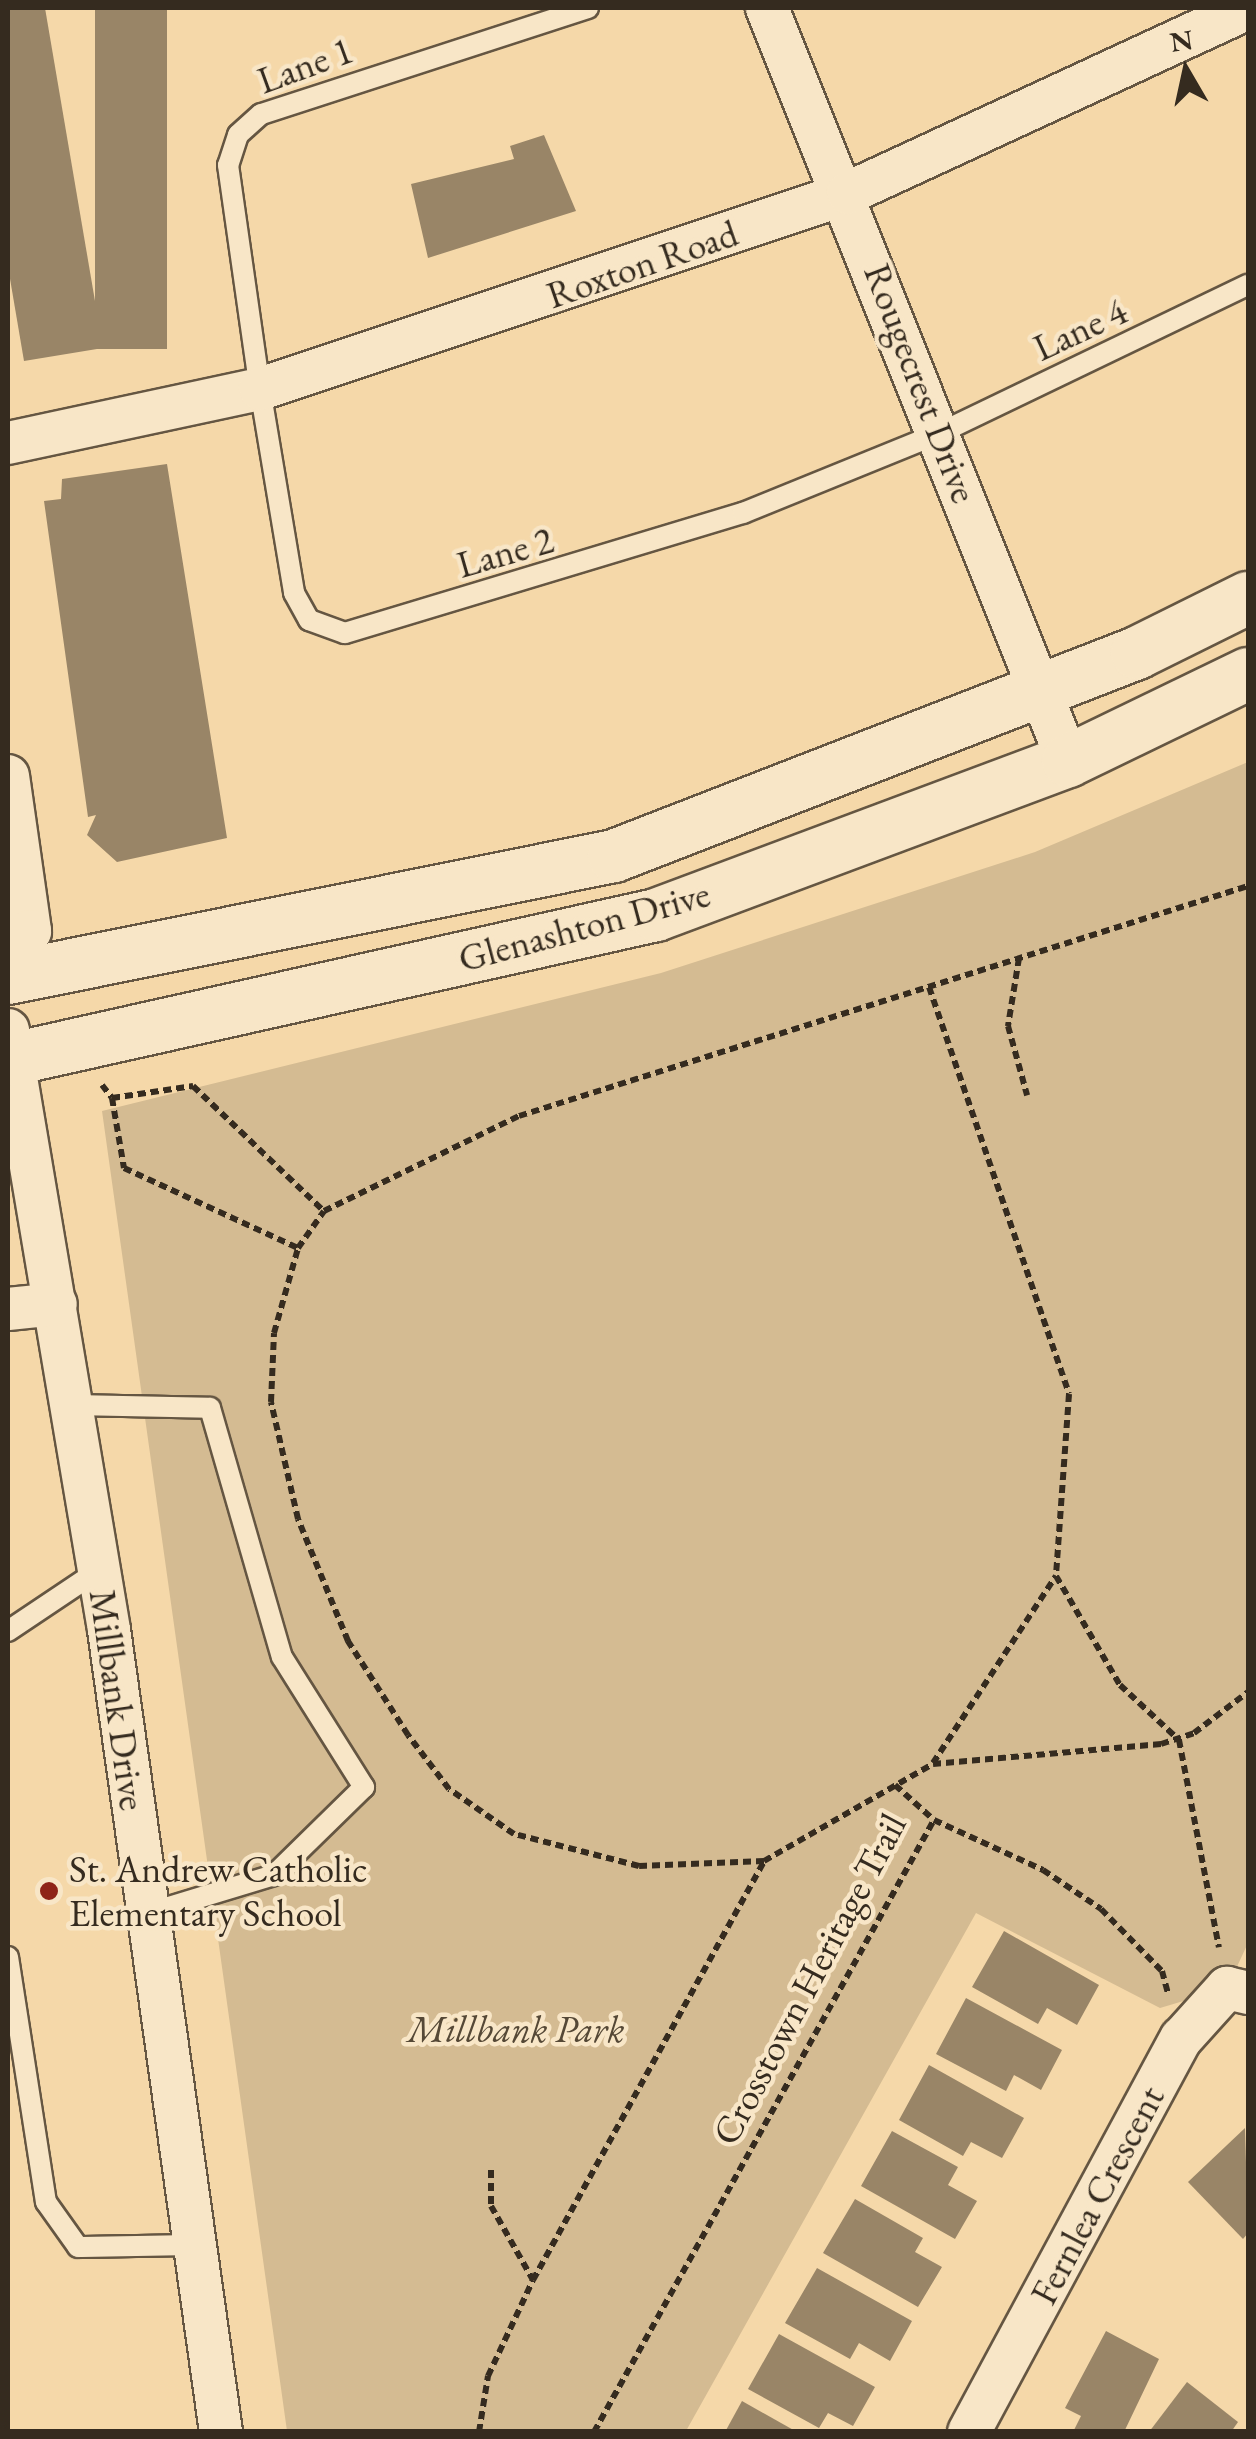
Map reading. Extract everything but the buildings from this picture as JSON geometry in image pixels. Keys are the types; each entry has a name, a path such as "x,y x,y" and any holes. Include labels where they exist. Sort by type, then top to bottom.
{"street":[{"name":"Rougecrest Drive","path":"768,8 848,193 1068,761"},
{"name":"Roxton Road","path":"8,444 260,388 848,193 1248,8"},
{"name":"Glenashton Drive","path":"8,978 614,856 1040,686 1137,653 1248,598"},
{"name":"Glenashton Drive","path":"9,1050 656,915 1068,761 1248,674"},
{"path":"8,776 30,931 8,966"},
{"name":"Millbank Drive","path":"9,1050 99,1570 221,2432"},
{"path":"8,1310 56,1304"},
{"name":"Fernlea Crescent","path":"969,2432 1181,2039 1238,1990"}],"lane":[{"name":"Lane 1","path":"260,388 228,166 238,135 262,114 588,8"},
{"name":"Lane 4","path":"940,433 1248,286"},
{"name":"Lane 2","path":"260,388 294,593 309,620 345,633 743,513 940,433"},
{"path":"72,1405 210,1408 282,1657 364,1787 274,1875 148,1913"},
{"path":"8,1630 99,1570"},
{"path":"8,1956 46,2202 78,2247 195,2245"}],"path":[{"path":"895,1785 764,1861 639,1866 514,1834 449,1789 348,1641 298,1519 271,1402 274,1333 298,1248 324,1211 519,1116 1248,886"},
{"path":"1019,958 1008,1026 1027,1095"},
{"path":"929,987 1069,1394 1056,1576 933,1764"},
{"path":"98,1079 112,1098 124,1168 298,1248"},
{"path":"112,1098 193,1086 324,1211"},
{"path":"1056,1576 1120,1685 1179,1740 1238,1990"},
{"name":"Crosstown Heritage Trail","path":"594,2432 934,1820 895,1785 933,1764 1179,1740 1248,1692"},
{"path":"934,1820 1043,1870 1101,1910 1162,1971 1181,2039"},
{"path":"479,2432 488,2376 533,2280 764,1861"},
{"path":"491,2170 491,2206 533,2280"}],"green space":[{"name":"Millbank Park","path":"1248,762 1248,1943 1227,1988 1160,2008 976,1913 686,2431 287,2431 102,1111 661,973 1035,852"}],"place":[{"name":"St. Andrew Catholic Elementary School","path":"49,1891"}]}
